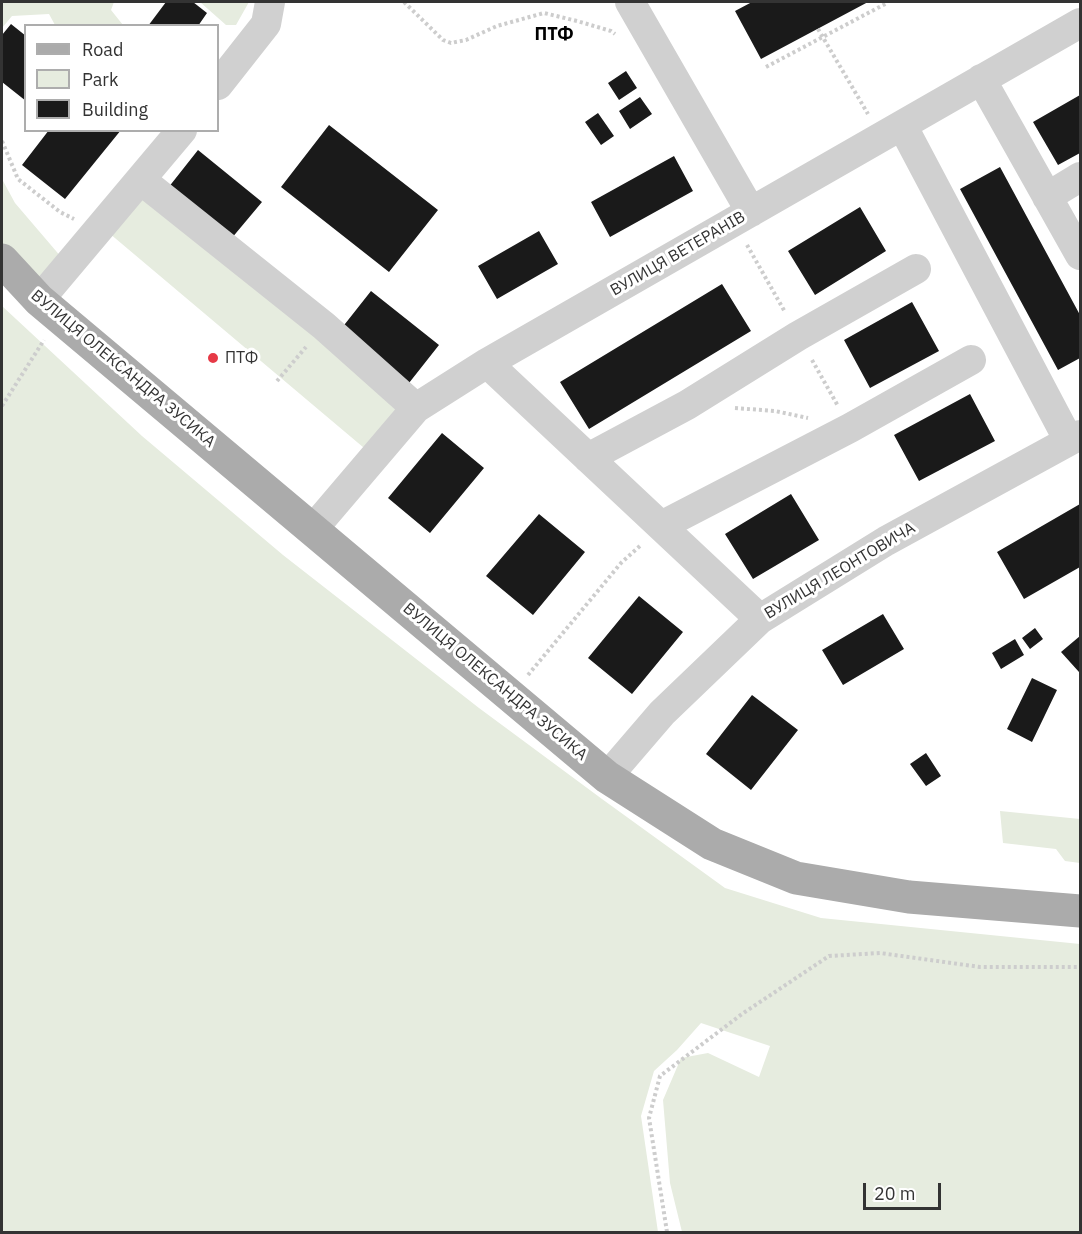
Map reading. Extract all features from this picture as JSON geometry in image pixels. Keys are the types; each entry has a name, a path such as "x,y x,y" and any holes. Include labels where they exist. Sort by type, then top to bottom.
{"main road":[{"name":"ВУЛИЦЯ ОЛЕКСАНДРА ЗУСИКА","path":"2,260 49,308 608,777 712,844 796,878 909,897 1080,911"}],"street":[{"path":"219,84 266,24 270,2"},
{"path":"630,2 752,212"},
{"name":"ВУЛИЦЯ ВЕТЕРАНІВ","path":"313,529 416,408 487,363 1080,23"},
{"path":"981,79 1080,255"},
{"path":"892,131 1075,438"},
{"path":"49,308 97,231 180,132"},
{"path":"1047,197 1080,177"},
{"path":"141,180 324,326 416,408"},
{"path":"588,458 687,405 798,336 916,269"},
{"path":"661,526 850,428 971,360"},
{"path":"487,363 760,620"},
{"name":"ВУЛИЦЯ ЛЕОНТОВИЧА","path":"608,777 662,713 760,620 886,541 1075,438"}],"path":[{"path":"404,2 443,40 451,43 466,40 497,26 544,13 611,31 635,46 657,49"},
{"path":"766,67 886,2"},
{"path":"818,29 892,131"},
{"path":"2,141 18,179 60,212 97,231"},
{"path":"2,406 49,308"},
{"path":"277,381 324,326"},
{"path":"731,408 775,411 850,428"},
{"path":"511,696 621,563 661,526"},
{"path":"667,1233 649,1118 660,1076 742,1014 829,956 880,953 980,967 1080,967"}],"green space":[{"path":"2,2 114,2 111,10 122,24 54,24 49,14 12,16 2,28"},
{"path":"200,2 249,2 236,25 226,25"},
{"path":"2,179 15,203 62,258 37,285 2,245"},
{"path":"144,191 405,411 370,453 109,233"},
{"path":"2,306 142,436 283,555 479,708 725,888 821,918 1080,944 1080,1232 682,1232 670,1183 663,1100 681,1058 708,1053 759,1077 770,1046 701,1023 654,1071 641,1116 658,1232 2,1232"},
{"path":"1000,811 1080,819 1080,863 1065,861 1056,849 1003,843"}],"building":[{"path":"166,2 193,2 207,13 199,24 150,24"},
{"path":"752,2 868,2 761,59 735,11"},
{"path":"11,24 24,34 24,99 2,82 2,35"},
{"path":"626,71 637,88 619,100 608,83"},
{"path":"1080,95 1080,153 1058,165 1033,122"},
{"path":"640,97 652,114 630,129 619,111"},
{"path":"598,113 614,136 601,145 585,122"},
{"path":"329,125 438,210 389,272 281,187"},
{"path":"47,132 119,132 65,199 22,165"},
{"path":"198,150 262,202 231,239 168,188"},
{"path":"674,156 693,191 610,237 591,202"},
{"path":"1000,167 1080,315 1080,358 1058,370 960,189"},
{"path":"860,207 886,251 815,295 788,251"},
{"path":"539,231 558,264 497,299 478,266"},
{"path":"722,284 751,331 589,429 560,382"},
{"path":"371,291 439,345 409,383 341,329"},
{"path":"912,302 939,351 870,388 844,340"},
{"path":"970,394 995,441 919,481 894,435"},
{"path":"442,433 484,468 430,533 388,498"},
{"path":"791,494 819,540 753,579 725,534"},
{"path":"1080,504 1080,567 1024,599 997,552"},
{"path":"539,514 585,552 533,615 486,576"},
{"path":"639,596 683,632 632,694 588,658"},
{"path":"883,614 904,649 843,685 822,650"},
{"path":"1035,628 1043,639 1030,649 1022,638"},
{"path":"1080,636 1080,671 1079,672 1061,652"},
{"path":"1015,639 1024,655 1001,669 992,653"},
{"path":"1032,678 1057,690 1032,742 1007,729"},
{"path":"752,695 798,730 751,790 706,754"},
{"path":"926,753 941,776 926,786 910,764"}],"place":[{"name":"ПТФ","path":"213,358"}],"district":[{"name":"ПТФ","path":"554,35"}]}
